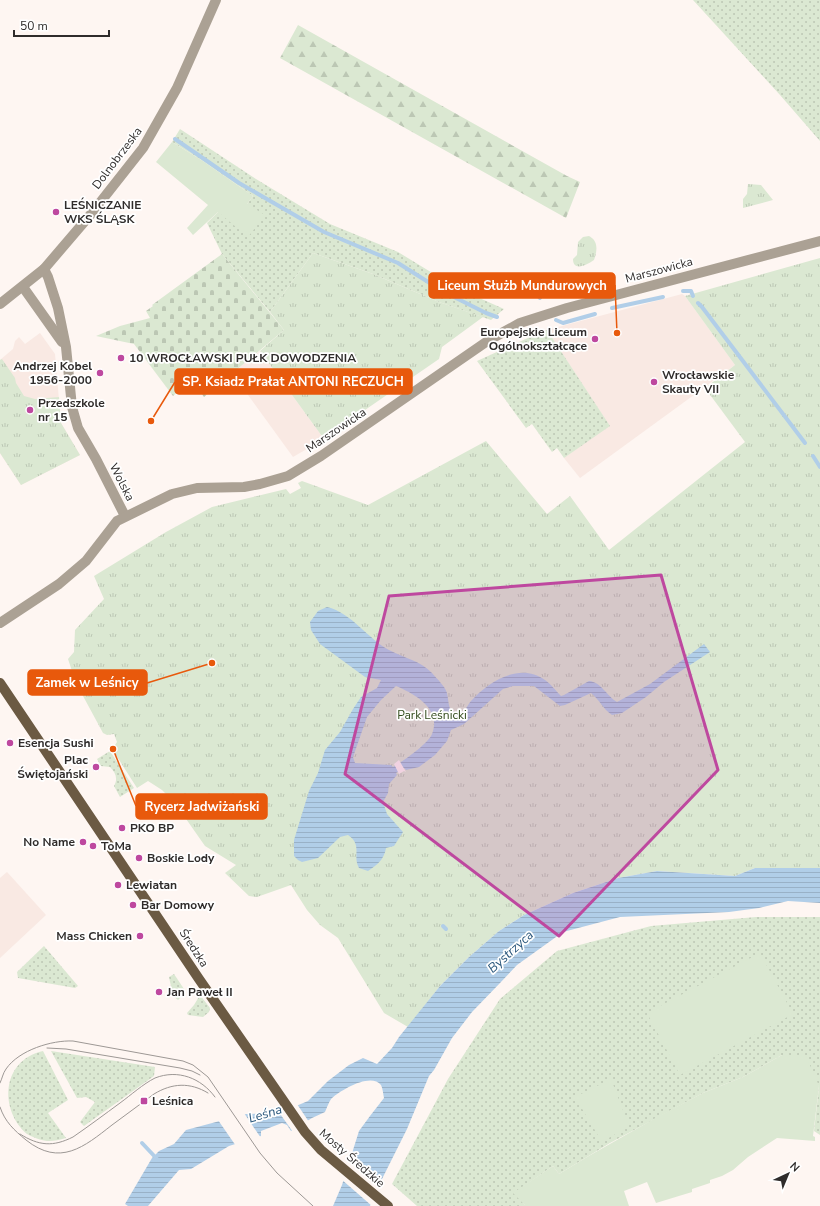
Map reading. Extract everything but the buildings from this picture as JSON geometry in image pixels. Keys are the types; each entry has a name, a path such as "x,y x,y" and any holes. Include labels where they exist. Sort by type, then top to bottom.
{"main road":[{"name":"Średzka","path":"0,682 196,975 274,1088"},
{"name":"Mosty Średzkie","path":"274,1088 305,1132 321,1150 388,1206"}],"street":[{"name":"Dolnobrzeska","path":"0,304 44,269 143,148 177,88 216,0"},
{"name":"Marszowicka","path":"126,516 172,494 197,488 244,487 288,476 332,448 489,340 520,323 567,308 820,241"},
{"name":"Wolska","path":"0,623 59,584 86,561 117,521 126,516 78,428 72,408 66,347 56,300 44,269"},
{"path":"23,287 66,347"}],"highlighted area":[{"path":"661,575 718,770 559,936 345,774 389,596"}],"shaded area":[{"path":"682,294 685,296 735,365 580,478 564,458 609,425 547,330"},
{"name":"Przedszkole nr 15","path":"40,333 55,354 61,423 80,455 21,485 0,453 0,360 13,349 15,341 19,337 25,344"},
{"path":"260,351 324,439 293,457 232,373"},
{"path":"7,872 46,915 0,958 0,878"}],"green space":[{"path":"693,0 820,0 820,141 780,95"},
{"path":"298,25 580,182 566,218 280,58"},
{"path":"180,129 256,179 330,224 398,252 457,288 504,309 491,320 439,302 373,274 313,253 270,312 222,254 207,223 218,212 247,204 253,196 203,161 172,142"},
{"path":"172,142 203,161 253,196 247,204 265,215 248,237 218,212 193,235 187,228 208,205 156,162"},
{"path":"748,184 761,185 773,200 743,208 743,199 747,194"},
{"path":"589,236 596,244 596,254 594,260 581,266 575,265 573,259 577,255 578,242 583,237"},
{"path":"313,253 373,274 439,302 483,317 442,347 439,359 365,410 361,411 356,417 324,439 260,351 284,330 270,312"},
{"path":"222,254 284,330 204,397 198,389 192,393 185,386 173,396 134,344 96,336 120,326 150,318 146,311 153,306 152,305"},
{"name":"Park Leśnicki","path":"820,258 820,868 755,868 735,876 657,871 618,878 573,893 524,915 499,931 469,957 440,986 408,1027 384,1013 338,938 320,925 307,910 291,885 257,897 249,896 225,873 236,865 205,846 184,816 162,790 148,781 137,788 114,752 116,750 115,745 117,742 114,734 107,735 103,733 76,683 68,659 74,652 75,630 104,599 94,576 166,532 212,507 286,489 290,494 301,488 298,483 302,481 368,505 486,441 547,514 570,496 609,550 745,442 705,388 735,365 685,296"},
{"path":"547,330 610,426 564,458 557,448 552,452 532,424 526,428 477,361"},
{"name":"Przedszkole nr 15","path":"2,359 15,378 16,383 24,396 35,399 59,397 61,423 80,455 21,485 0,453 0,360"},
{"path":"110,751 134,788 120,797 114,786 116,776 114,772 110,767 101,766 97,759"},
{"path":"756,917 820,917 820,1135 814,1131 819,1086 782,1055 743,1077 703,1093 610,1143 559,1174 553,1166 514,1193 526,1206 417,1206 392,1184 448,1079 500,999 557,951 651,926"},
{"path":"44,946 78,986 75,988 18,978 17,972"},
{"path":"760,953 793,1014 680,1075 647,1013"},
{"path":"174,974 184,989 178,1000 173,996 169,977"},
{"path":"200,995 210,1008 209,1012 203,1017 188,1015 187,1013"},
{"path":"43,1051 68,1100 48,1113 66,1138 55,1141 37,1139 27,1134 18,1124 12,1113 9,1100 9,1088 12,1076 19,1065 29,1056"},
{"path":"51,1051 155,1067 154,1076 84,1126 80,1122 95,1102 86,1097 77,1098"},
{"path":"782,1055 806,1056 819,1086 813,1136 815,1137 815,1141 777,1138 748,1157 733,1170 710,1180 710,1183 692,1189 692,1192 656,1203 647,1182 624,1191 629,1206 526,1206 513,1193 553,1166 559,1174 659,1116 703,1093 743,1077"},
{"path":"611,1079 629,1126 602,1142 575,1097"}],"water":[{"path":"327,607 336,610 352,620 381,645 395,653 423,665 432,673 446,690 454,716 462,713 471,701 487,687 505,676 515,673 535,675 545,680 561,696 589,681 593,682 617,702 650,684 704,644 710,652 664,682 646,697 622,713 612,715 591,693 560,706 534,686 513,686 503,689 464,724 451,730 447,741 435,755 419,767 406,770 404,768 396,773 397,775 389,784 388,793 383,802 387,814 403,832 394,846 386,848 384,856 380,862 368,871 359,868 356,859 355,843 348,835 340,837 318,858 302,862 294,856 294,840 309,791 318,773 325,750 340,732 361,697 377,688 381,680 365,677 320,644 311,630 310,622 318,611","holes":["396,686 411,693 430,710 434,725 430,738 393,767 391,765 355,763 353,757 367,717 381,700"]},
{"name":"Bystrzyca","path":"755,868 820,868 820,903 788,901 759,908 729,912 620,917 563,932 517,965 472,1012 452,1038 429,1076 407,1129 370,1206 333,1206 342,1185 359,1131 384,1098 381,1085 376,1081 370,1080 363,1081 342,1091 331,1099 325,1112 291,1131 287,1125 282,1123 261,1131 261,1136 229,1146 191,1169 179,1170 148,1206 128,1206 125,1204 152,1158 159,1151 174,1144 186,1130 246,1114 277,1113 308,1101 328,1081 349,1065 363,1058 377,1064 392,1048 440,986 469,957 499,931 524,915 573,893 618,878 657,871 735,876"}],"pier":[{"path":"399,760 406,772 404,771 399,774 394,764"},
{"path":"297,1104 309,1122 293,1132 278,1111"},
{"path":"244,1113 261,1138 236,1146 218,1120"},
{"path":"348,1159 381,1187 372,1206 341,1179"}],"waterway":[{"path":"175,139 239,183 324,232 398,263 444,292 497,317"},
{"path":"683,291 691,291 693,296"},
{"path":"537,294 540,298"},
{"path":"612,308 663,297"},
{"path":"698,303 805,443"},
{"path":"556,320 563,323 595,314"},
{"path":"813,456 820,467"},
{"path":"443,926 446,929"},
{"path":"142,1143 158,1160"}],"tram line":[{"path":"0,1083 6,1069 19,1056 46,1044 56,1042 73,1041 183,1061 193,1065 208,1077 260,1153 277,1173 313,1206"},
{"path":"47,1048 66,1049 180,1068 200,1075"},
{"path":"20,1134 33,1141 46,1144 66,1140 85,1129 146,1083 164,1075 180,1075 196,1080 209,1090 215,1097"},
{"path":"0,1107 4,1117 10,1125 26,1140 38,1148 50,1152 61,1153 81,1147 161,1090 181,1085 201,1089 208,1093"}],"place":[{"name":"LEŚNICZANIE WKS ŚLĄSK","path":"56,212"},
{"name":"Liceum Służb Mundurowych","path":"617,333"},
{"name":"Europejskie Liceum Ogólnokształcące","path":"595,339"},
{"name":"10 WROCŁAWSKI PUŁK DOWODZENIA","path":"121,358"},
{"name":"Andrzej Kobel 1956-2000","path":"100,373"},
{"name":"Wrocławskie Skauty VII","path":"654,382"},
{"name":"Przedszkole nr 15","path":"30,410"},
{"name":"SP. Ksiadz Prałat ANTONI RECZUCH","path":"151,421"},
{"name":"Zamek w Leśnicy","path":"212,663"},
{"name":"Esencja Sushi","path":"10,743"},
{"name":"Rycerz Jadwiżański","path":"113,749"},
{"name":"Plac Świętojański","path":"96,767"},
{"name":"PKO BP","path":"122,828"},
{"name":"No Name","path":"83,842"},
{"name":"ToMa","path":"93,846"},
{"name":"Boskie Lody","path":"139,858"},
{"name":"Lewiatan","path":"118,885"},
{"name":"Bar Domowy","path":"133,905"},
{"name":"Mass Chicken","path":"140,936"},
{"name":"Jan Paweł II","path":"159,992"},
{"name":"Leśnica","path":"144,1101"}],"water label":[{"name":"Leśna","path":"265,1113"}]}
